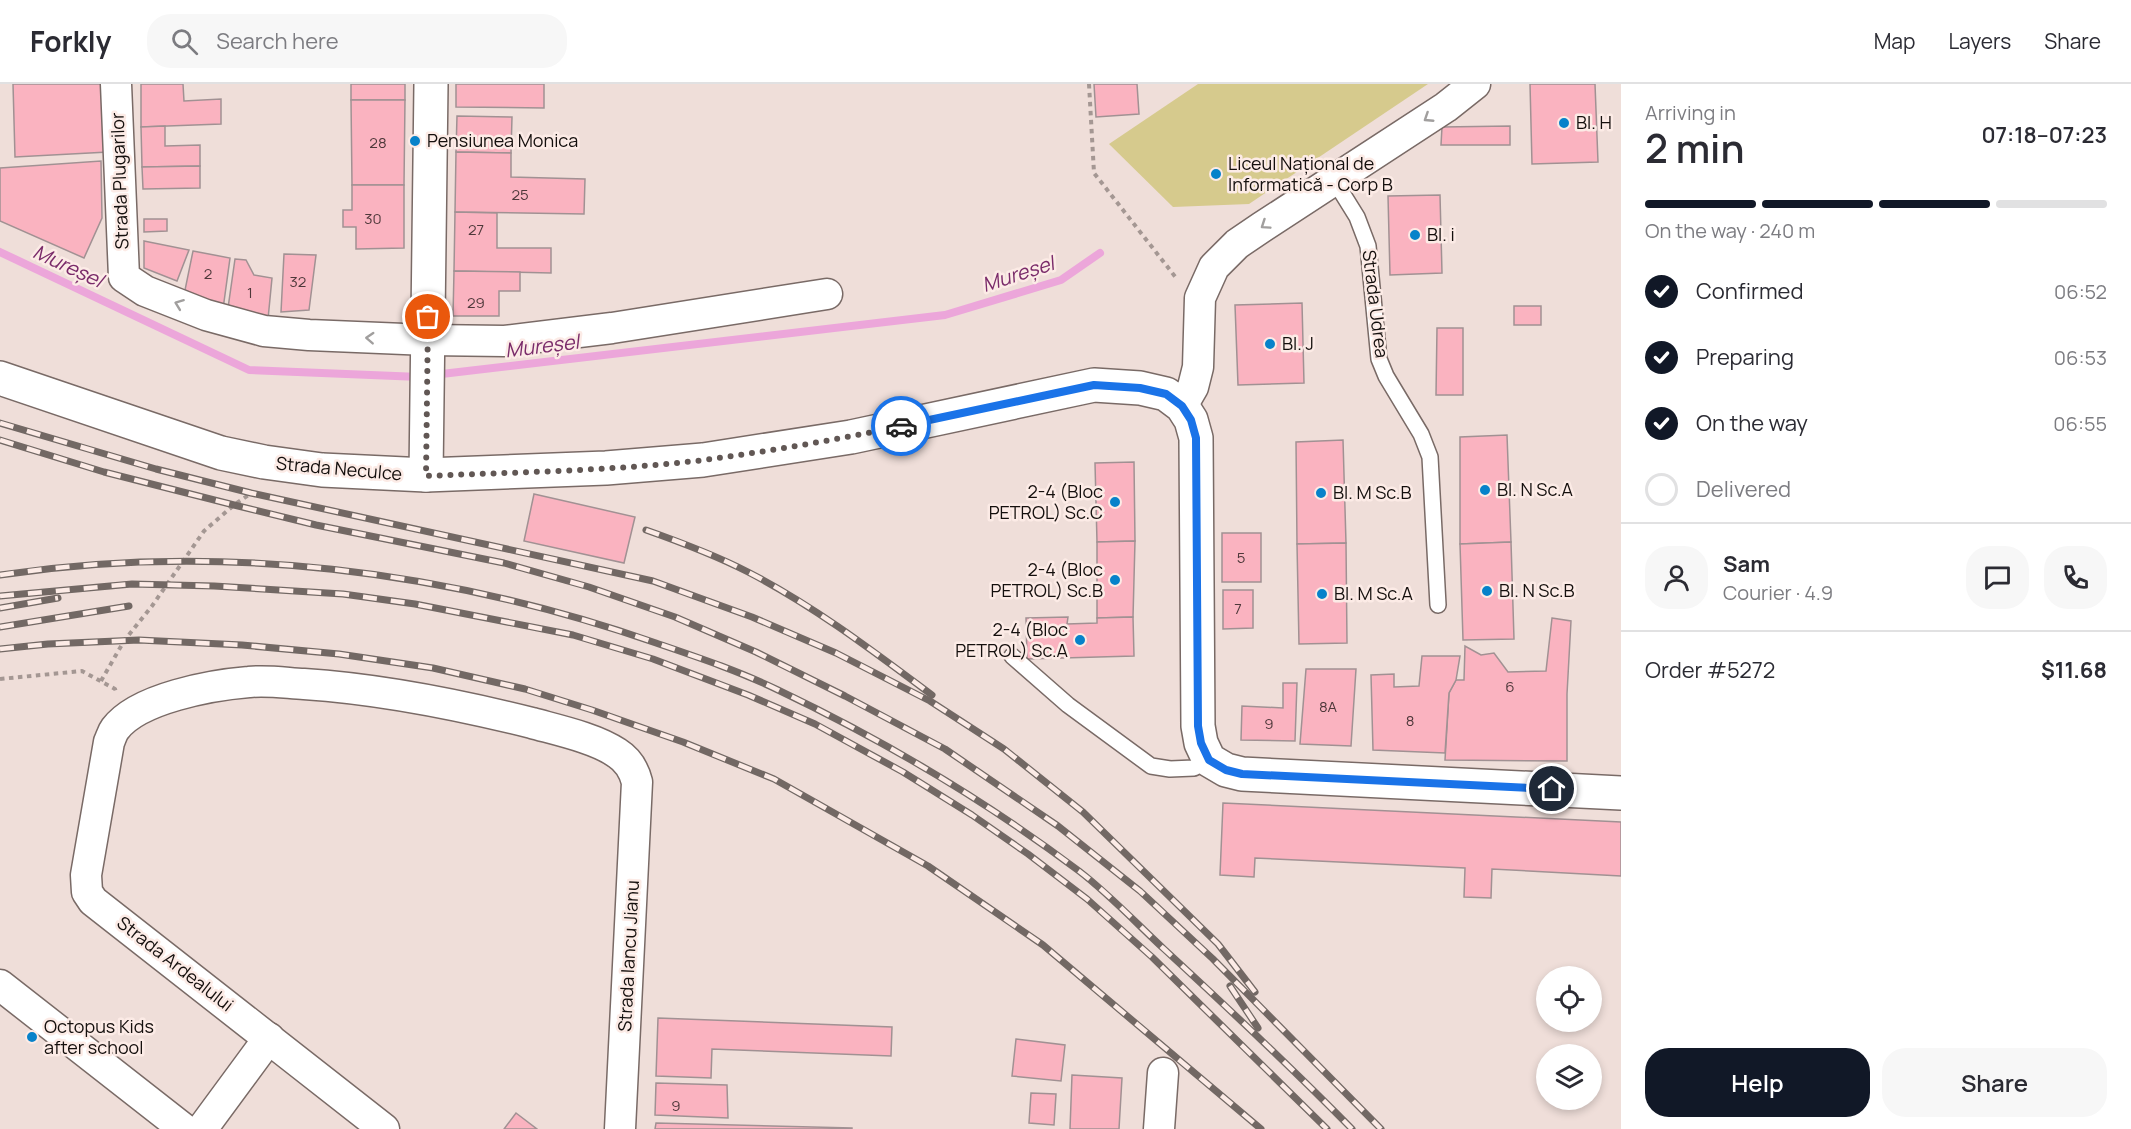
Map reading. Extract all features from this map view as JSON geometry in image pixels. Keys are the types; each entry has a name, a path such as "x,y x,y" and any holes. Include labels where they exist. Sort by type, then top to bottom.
{"street":[{"name":"Strada Plugarilor","path":"116,84 124,277 145,291 206,315 264,331 428,340"},
{"path":"426,476 431,84"},
{"path":"1475,84 1446,107 1238,244 1214,267 1200,298 1197,378 1182,406 1191,420 1196,438 1197,703 1201,743 1209,760 1226,770 1242,774 1621,793"},
{"path":"428,340 517,339 612,328 827,294"},
{"name":"Strada Neculce","path":"0,378 221,453 321,470 426,476 606,468 703,460 851,437 1094,385 1140,388 1166,394 1182,406"},
{"name":"Strada Iancu Jianu","path":"129,716 152,704 199,688 251,681 378,690 463,705 548,727 594,742 617,753 627,761 634,771 637,782 621,1129"},
{"name":"Strada Ardealului","path":"129,716 115,729 109,742 86,875 87,892 93,901 384,1129"},
{"path":"0,985 184,1129"},
{"path":"202,1129 269,1038"},
{"path":"1160,1129 1163,1073"}],"lane":[{"name":"Strada Udrea","path":"1334,180 1357,217 1368,246 1379,359 1386,376 1421,434 1430,458 1438,605"},
{"path":"1012,656 1068,705 1151,766 1170,769 1194,768 1209,760"}],"path":[{"path":"1089,84 1094,172 1199,308"},
{"path":"101,681 124,641 152,606 204,531 234,505 295,467"},
{"path":"0,679 82,671 115,689 129,716"}],"shaded area":[{"name":"Liceul Național de Informatică - Corp B","path":"1198,84 1428,84 1249,204 1173,207 1109,144"}],"building":[{"path":"13,84 105,84 108,152 15,157"},
{"path":"141,84 183,84 184,101 221,99 221,124 141,127"},
{"path":"351,84 405,84 405,100 351,100"},
{"path":"456,84 544,84 544,108 456,107"},
{"path":"1094,84 1137,84 1139,114 1096,117"},
{"name":"Bl. H","path":"1530,84 1595,84 1598,162 1532,164"},
{"path":"351,100 405,100 404,185 352,185"},
{"path":"457,116 512,117 511,153 456,152"},
{"path":"165,126 165,146 200,145 200,166 142,167 141,127"},
{"path":"1510,126 1510,145 1441,145 1442,127"},
{"path":"456,152 511,153 511,177 585,179 584,214 455,212"},
{"path":"101,161 102,218 84,258 0,221 0,168"},
{"path":"200,166 200,188 143,189 142,167"},
{"path":"352,185 404,185 404,248 356,249 356,227 343,227 343,210 352,210"},
{"name":"Bl. i","path":"1440,195 1442,273 1390,275 1388,196"},
{"path":"455,212 497,213 497,248 551,248 551,273 454,271"},
{"path":"144,219 167,219 167,231 144,232"},
{"path":"144,241 189,250 177,281 144,268"},
{"path":"193,251 230,258 223,309 185,290"},
{"path":"284,254 316,255 309,310 281,312"},
{"path":"235,259 246,260 254,275 272,278 268,319 228,308"},
{"path":"454,271 520,272 520,291 499,291 499,316 453,316"},
{"name":"Bl. J","path":"1302,303 1304,383 1238,385 1235,305"},
{"path":"1514,306 1541,306 1541,325 1514,325"},
{"path":"1437,328 1463,328 1463,395 1436,395"},
{"name":"Bl. N Sc.A","path":"1507,435 1511,542 1460,544 1460,437"},
{"name":"Bl. M Sc.B","path":"1343,440 1346,543 1297,544 1296,442"},
{"name":"2-4 (Bloc PETROL) Sc.C","path":"1134,462 1135,541 1097,542 1095,463"},
{"path":"534,494 635,517 624,563 524,541"},
{"path":"1222,533 1261,533 1261,582 1222,582"},
{"name":"2-4 (Bloc PETROL) Sc.B","path":"1135,541 1133,617 1097,618 1097,542"},
{"name":"Bl. N Sc.B","path":"1511,542 1514,639 1463,640 1460,544"},
{"name":"Bl. M Sc.A","path":"1346,543 1347,643 1299,644 1297,544"},
{"path":"1223,590 1253,590 1253,628 1223,629"},
{"name":"2-4 (Bloc PETROL) Sc.A","path":"1068,617 1067,624 1097,623 1097,618 1133,617 1134,656 1027,659 1026,618"},
{"path":"1552,618 1571,621 1567,694 1567,761 1445,760 1449,693 1456,680 1464,680 1465,646 1481,655 1494,653 1508,672 1546,671"},
{"path":"1422,656 1460,656 1456,680 1449,693 1445,753 1373,750 1371,675 1394,674 1394,687 1419,686"},
{"path":"1306,669 1356,669 1351,746 1300,744"},
{"path":"1283,683 1297,683 1295,741 1241,740 1242,706 1283,708"},
{"path":"1223,803 1621,822 1621,876 1492,869 1491,898 1464,897 1465,868 1255,858 1254,877 1220,875"},
{"path":"658,1018 892,1027 891,1056 712,1049 711,1078 656,1076"},
{"path":"1016,1039 1065,1045 1061,1081 1012,1076"},
{"path":"1072,1075 1122,1078 1119,1129 1070,1129"},
{"path":"656,1083 727,1085 728,1118 655,1115"},
{"path":"1031,1093 1056,1094 1054,1125 1029,1123"},
{"path":"516,1113 537,1129 504,1129"},
{"path":"656,1123 852,1128 852,1129 655,1129"}],"waterway":[{"name":"Mureșel","path":"0,252 249,370 420,377"},
{"name":"Mureșel","path":"433,375 945,315 1061,280 1100,253"}],"railway":[{"path":"0,423 156,469 251,493 653,581 752,617 836,653 930,701 1004,749 1083,812 1218,944 1255,992"},
{"path":"0,440 104,472 234,505 316,525 504,563 589,587 675,617 756,652 845,696 945,749 1058,826 1140,891 1213,959 1381,1129"},
{"path":"646,530 723,560 772,585 843,630 932,695"},
{"path":"0,575 83,565 166,561 249,563 332,569 414,581 496,597 577,618 671,648 748,677 817,709 933,773 1008,820 1079,871 1112,899 1236,1016 1352,1129"},
{"path":"0,596 132,584 214,586 343,594 415,604 573,635 653,659 748,695 815,724 903,772 972,815 1028,854 1087,899 1152,957 1327,1129"},
{"path":"0,608 58,598"},
{"path":"0,627 129,606"},
{"path":"0,649 48,644 139,640 242,645 339,654 433,668 525,689 683,742 774,779 928,866 1043,945 1261,1129"},
{"path":"1230,986 1258,1028"}],"way so far":[{"path":"428,317 426,476 606,468 703,460 851,437 901,426"}],"place":[{"name":"Bl. H","path":"1564,123"},
{"name":"Pensiunea Monica","path":"415,141"},
{"name":"Liceul Național de Informatică - Corp B","path":"1216,174"},
{"name":"Bl. i","path":"1415,235"},
{"name":"Bl. J","path":"1270,344"},
{"name":"Bl. N Sc.A","path":"1485,490"},
{"name":"Bl. M Sc.B","path":"1321,493"},
{"name":"2-4 (Bloc PETROL) Sc.C","path":"1115,502"},
{"name":"2-4 (Bloc PETROL) Sc.B","path":"1115,580"},
{"name":"Bl. N Sc.B","path":"1487,591"},
{"name":"Bl. M Sc.A","path":"1322,594"},
{"name":"2-4 (Bloc PETROL) Sc.A","path":"1080,640"},
{"name":"Octopus Kids after school","path":"32,1037"}],"route":[{"path":"901,426 1094,385 1140,388 1166,394 1182,406 1191,420 1196,438 1196,692 1201,743 1209,760 1226,770 1242,774 1552,789"}]}
